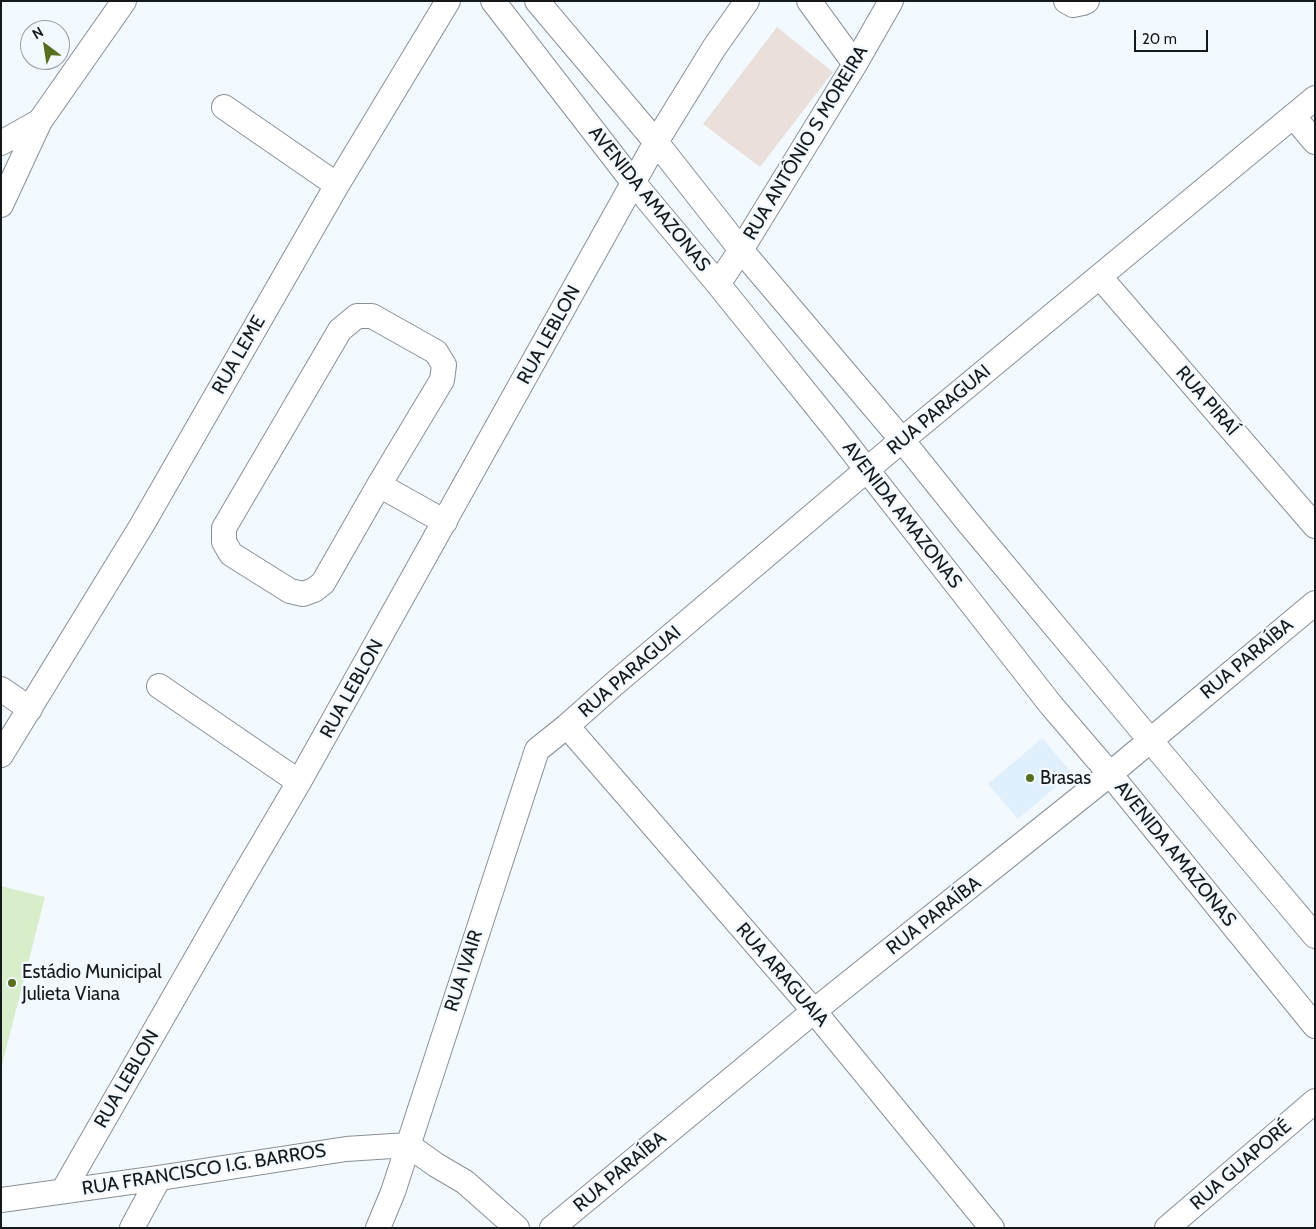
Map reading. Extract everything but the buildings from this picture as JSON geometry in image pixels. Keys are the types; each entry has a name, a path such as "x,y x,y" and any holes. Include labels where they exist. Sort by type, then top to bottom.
{"street":[{"path":"1,205 40,121 124,1"},
{"name":"RUA LEME","path":"1,755 142,526 337,185 448,1"},
{"name":"AVENIDA AMAZONAS","path":"493,1 633,182 718,284 867,470 1051,705 1110,774 1315,1026"},
{"name":"AVENIDA AMAZONAS","path":"537,1 656,142 741,250 902,440 967,521 1315,936"},
{"path":"656,142 714,48 747,1"},
{"path":"809,1 855,64"},
{"name":"RUA ANTÔNIO S MOREIRA","path":"718,284 741,250 855,64 891,1"},
{"path":"1066,1 1073,5 1087,1"},
{"name":"RUA PARAGUAI","path":"567,726 902,440 1315,98"},
{"path":"224,107 337,185"},
{"path":"1293,116 1315,142"},
{"path":"1,143 40,121"},
{"name":"RUA LEBLON","path":"63,1191 299,782 656,142"},
{"name":"RUA PIRAÍ","path":"1100,277 1315,526"},
{"path":"356,316 372,316 436,352 444,365 442,380 379,485 323,583 314,590 303,594 290,590 231,554 224,542 224,528 229,519 340,330 356,316"},
{"path":"379,485 445,522"},
{"name":"RUA PARAÍBA","path":"552,1228 814,1011 1110,774 1315,603"},
{"path":"159,686 299,782"},
{"path":"1,689 30,709"},
{"name":"RUA ARAGUAIA","path":"567,726 814,1011 992,1228"},
{"name":"RUA IVAIR","path":"378,1228 393,1192 537,750 567,726"},
{"name":"RUA GUAPORÉ","path":"1167,1228 1315,1101"},
{"path":"408,1145 436,1165 465,1182 517,1228"},
{"name":"RUA FRANCISCO I.G. BARROS","path":"1,1200 346,1149 408,1145"},
{"path":"132,1228 159,1178"}],"shaded area":[{"name":"Brasas","path":"1042,738 1072,773 1018,819 988,784"}],"green space":[{"name":"Estádio Municipal Julieta Viana","path":"1,886 45,897 1,1069"}],"place":[{"name":"Brasas","path":"1030,778"},
{"name":"Estádio Municipal Julieta Viana","path":"12,983"}]}
